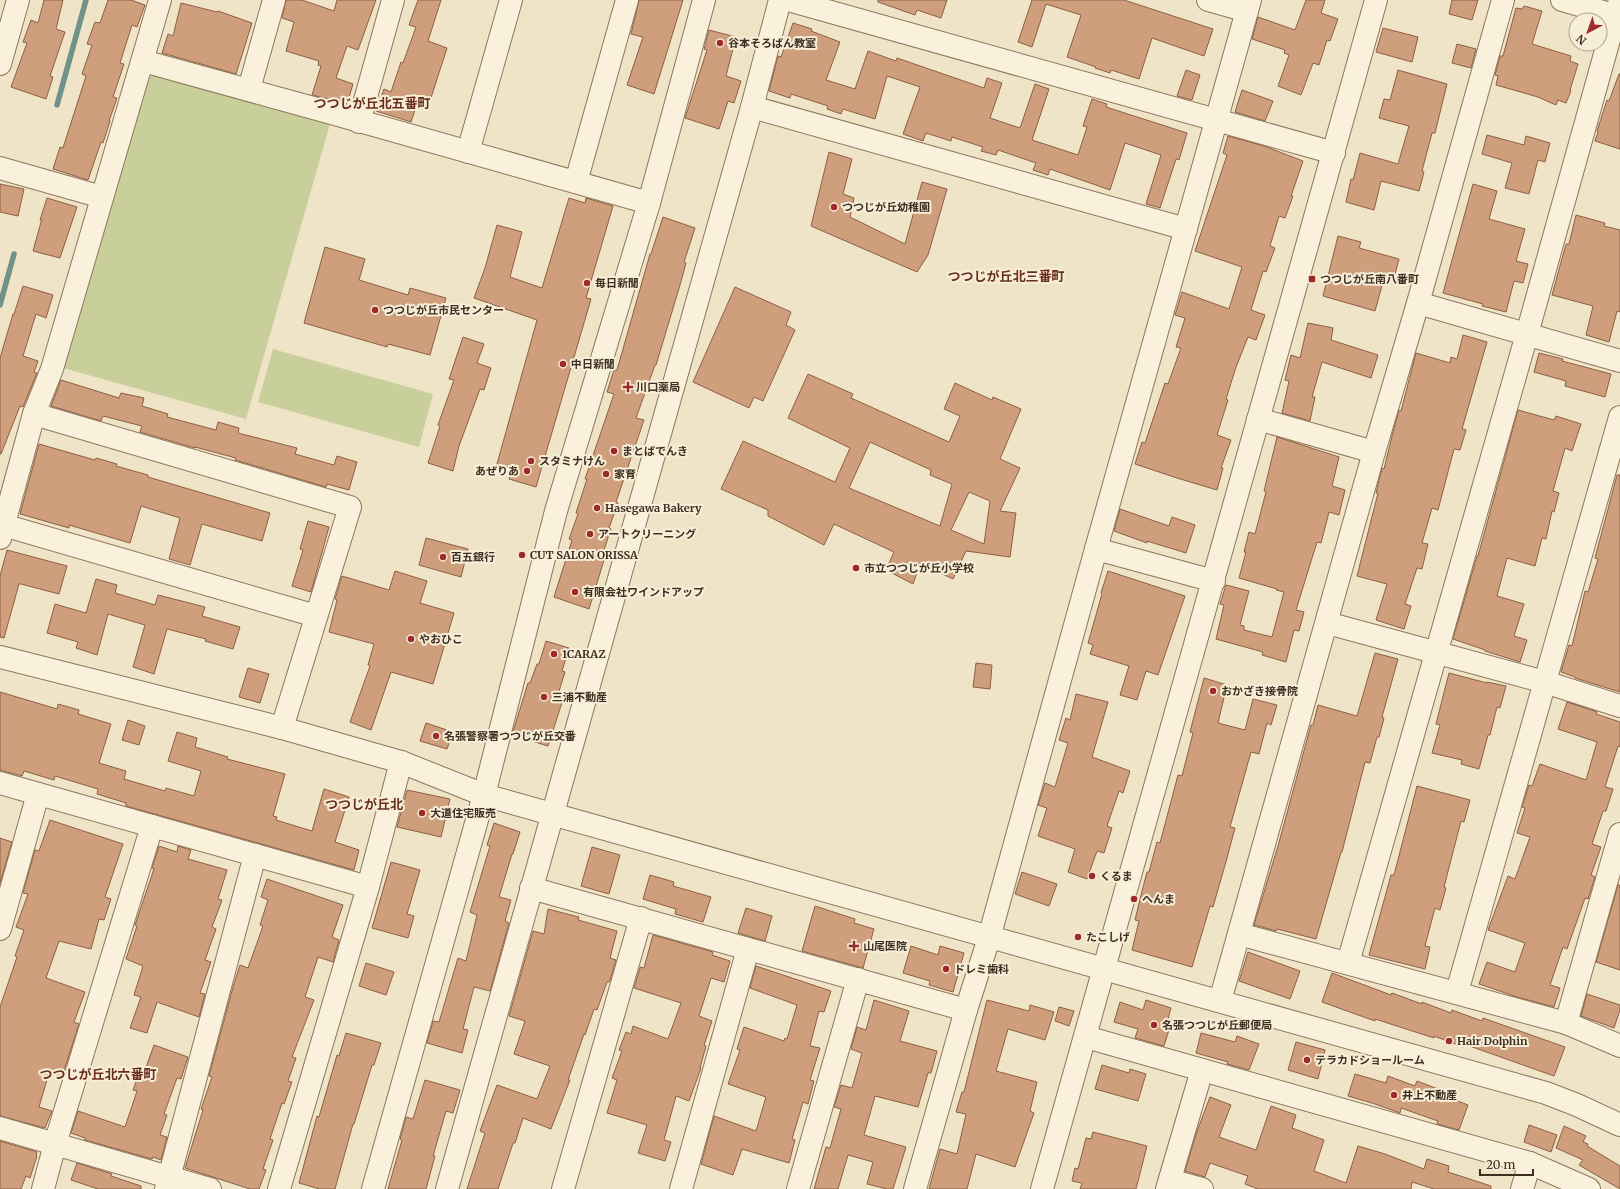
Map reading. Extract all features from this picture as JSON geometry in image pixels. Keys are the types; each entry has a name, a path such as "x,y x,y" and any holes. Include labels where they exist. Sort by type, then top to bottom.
{"street":[{"path":"0,64 5,28 18,0"},
{"path":"160,0 52,369 34,414 1,532 316,616"},
{"path":"249,89 274,0"},
{"path":"359,122 394,0"},
{"path":"468,152 511,0"},
{"path":"576,182 628,0"},
{"path":"373,1189 484,795 556,511 649,203 704,0"},
{"path":"447,1189 551,814 752,107 780,0"},
{"path":"788,0 1334,153"},
{"path":"915,1189 966,1010 989,938 1248,5 1208,0"},
{"path":"1042,1189 1086,1037 1104,968 1214,581 1376,0"},
{"path":"1220,1002 1374,452 1418,303 1503,0"},
{"path":"1348,963 1618,11 1562,0"},
{"path":"143,61 163,71 249,89 359,122 649,203"},
{"path":"752,107 1186,229"},
{"path":"0,168 102,197"},
{"path":"1418,303 1620,360"},
{"path":"34,414 350,508 282,728"},
{"path":"1457,992 1620,417"},
{"path":"1258,419 1374,452"},
{"path":"1096,549 1214,581"},
{"path":"1327,623 1436,651 1545,682 1620,706"},
{"path":"0,657 282,728 401,762 484,795 989,938 1104,968 1546,1093 1620,1125"},
{"path":"279,1189 368,887 401,762"},
{"path":"0,783 368,887"},
{"path":"0,929 38,794"},
{"path":"43,1189 55,1144 152,826"},
{"path":"1566,1023 1620,834"},
{"path":"167,1183 255,855"},
{"path":"531,888 966,1010"},
{"path":"563,1189 641,918"},
{"path":"1239,934 1457,992 1566,1023 1620,1046"},
{"path":"681,1189 748,949"},
{"path":"798,1189 858,980"},
{"path":"1086,1037 1530,1164 1589,1189"},
{"path":"1202,1070 1169,1185 1202,1189"},
{"path":"0,1128 55,1144 167,1183 210,1189"},
{"path":"1522,1189 1530,1164"}],"green space":[{"path":"154,75 330,124 246,419 63,368 145,82 149,77"},
{"path":"273,349 433,394 419,447 258,402"}],"building":[{"path":"44,0 63,0 56,29 65,32 50,76 53,77 46,99 11,87 27,43 23,42 31,20 38,23"},
{"path":"108,0 131,0 145,5 137,27 132,25 120,63 124,64 113,97 117,98 103,143 101,142 88,180 53,169 60,147 63,148 86,76 82,74 92,45 87,44 95,22 100,23"},
{"path":"286,0 302,0 334,11 337,0 376,0 358,50 347,46 336,78 353,84 347,104 312,95 321,66 318,65 319,61 286,51 294,22 282,18"},
{"path":"418,0 441,0 428,41 447,48 429,104 418,101 411,122 376,111 384,89 391,92 401,62 403,63 416,27 409,25"},
{"path":"639,0 683,0 654,94 627,85 643,37 631,34"},
{"path":"878,0 947,0 941,18 917,10 915,15 878,2"},
{"path":"1032,0 1124,0 1213,29 1204,56 1152,38 1139,79 1111,70 1110,73 1067,57 1081,15 1046,4 1032,47 1018,42"},
{"path":"1306,0 1325,0 1321,13 1338,19 1330,41 1327,40 1319,65 1313,63 1301,95 1278,86 1289,55 1284,53 1285,50 1252,39 1258,17 1295,30"},
{"path":"1452,0 1478,0 1472,20 1449,14"},
{"path":"181,3 218,11 252,23 236,74 162,53 168,34 173,36"},
{"path":"1524,6 1542,11 1532,44 1571,56 1570,61 1578,64 1570,90 1571,91 1566,103 1558,100 1556,105 1538,97 1496,85 1498,76 1495,75 1500,56 1503,56 1516,8 1522,9"},
{"path":"793,23 812,29 811,31 840,42 826,80 855,89 868,51 896,61 897,58 984,88 987,78 1002,83 990,118 1020,128 1035,84 1049,89 1032,140 1078,155 1087,127 1083,126 1092,99 1107,104 1106,107 1187,133 1179,160 1176,159 1160,208 1146,204 1161,155 1125,143 1110,190 1050,169 1048,175 1033,170 1036,163 998,150 996,155 981,151 983,147 952,137 951,141 926,133 923,141 903,134 920,87 887,76 875,119 843,109 841,114 827,109 828,106 791,94 790,98 769,91 778,56 781,57"},
{"path":"1383,28 1418,37 1412,62 1376,52"},
{"path":"709,30 736,37 726,76 741,81 734,103 728,101 719,129 685,118 707,50 704,49"},
{"path":"1457,44 1476,49 1471,68 1452,63"},
{"path":"1186,70 1200,75 1192,100 1177,96"},
{"path":"1398,70 1447,84 1435,133 1432,133 1422,171 1424,172 1419,191 1381,181 1374,210 1346,202 1351,179 1353,180 1360,153 1398,164 1409,126 1379,118 1384,99 1390,100"},
{"path":"1619,74 1620,149 1595,141 1607,100 1609,101"},
{"path":"1242,90 1273,101 1265,121 1235,112"},
{"path":"1487,135 1524,145 1526,136 1550,143 1545,162 1538,160 1529,194 1505,188 1512,163 1482,154"},
{"path":"1228,136 1264,146 1303,161 1285,218 1279,216 1270,246 1275,248 1266,272 1263,271 1251,310 1265,315 1256,340 1248,337 1236,367 1226,399 1228,400 1217,435 1231,440 1221,468 1223,468 1217,490 1135,464 1142,442 1145,443 1165,383 1168,384 1181,348 1176,347 1185,318 1175,315 1182,292 1229,309 1242,267 1195,251 1227,155 1223,153"},
{"name":"つつじが丘幼稚園","path":"829,152 852,159 843,194 854,198 850,217 905,244 922,182 947,189 928,255 917,272 811,226"},
{"path":"0,184 24,189 18,216 0,212"},
{"path":"1473,184 1497,191 1489,219 1525,229 1516,261 1528,264 1523,283 1514,281 1506,312 1443,293"},
{"path":"47,198 77,207 60,258 33,251"},
{"path":"569,198 585,203 586,198 613,206 586,298 591,299 536,487 509,479 512,469 497,464 537,320 474,298 485,268 497,225 522,232 510,277 542,288"},
{"path":"1576,215 1605,223 1604,226 1620,230 1620,312 1617,311 1609,342 1586,335 1593,306 1552,295 1566,244 1569,244"},
{"path":"663,217 695,228 684,262 686,263 656,365 636,418 644,420 616,502 618,503 609,528 611,529 601,559 604,560 589,609 554,597 572,540 569,539 578,514 576,513 587,479 585,479 614,394 607,392 614,370 617,370 650,254"},
{"path":"1338,236 1361,242 1359,248 1399,259 1394,278 1385,275 1375,311 1323,296"},
{"name":"つつじが丘市民センター","path":"325,247 365,259 359,280 408,295 410,288 446,298 430,355 388,344 387,347 304,323"},
{"path":"23,286 53,295 46,318 36,314 23,356 38,361 34,372 37,373 23,407 20,406 0,454 0,358"},
{"path":"735,287 791,312 786,325 795,330 763,401 754,397 749,408 693,382"},
{"path":"1308,323 1333,328 1331,340 1378,355 1371,378 1322,362 1312,397 1315,397 1310,421 1282,413 1289,381 1285,380 1291,355 1300,358"},
{"path":"1463,335 1487,342 1462,429 1466,430 1460,450 1454,449 1438,510 1432,508 1422,543 1428,544 1422,569 1417,568 1405,604 1411,606 1404,629 1376,620 1387,584 1357,576 1378,493 1376,493 1382,468 1384,469 1399,410 1401,411 1416,353 1450,363 1451,357 1457,359"},
{"path":"463,337 484,344 477,363 491,368 484,390 480,389 459,446 453,471 428,463 440,426 438,425 454,380 449,379"},
{"path":"1539,353 1563,359 1562,361 1611,374 1605,397 1565,386 1566,381 1534,372"},
{"path":"808,374 853,394 851,398 949,442 960,416 944,409 955,383 992,400 993,397 1021,409 1000,459 1020,468 1000,511 1016,513 1010,557 966,551 953,579 920,563 913,584 886,570 894,552 834,524 824,545 768,516 768,510 721,489 743,441 835,482 850,448 788,418","holes":["870,442 931,470 930,475 952,484 940,526 849,488","969,492 990,501 984,544 951,530"]},
{"path":"61,380 119,398 121,393 144,398 142,406 168,414 167,417 216,430 218,422 239,428 238,433 297,448 295,454 334,465 337,456 357,462 349,490 327,484 326,487 235,460 236,458 140,432 142,426 103,416 101,421 51,406"},
{"path":"1518,410 1554,420 1556,416 1581,424 1572,451 1565,448 1553,491 1559,493 1554,512 1552,511 1546,539 1542,538 1535,566 1507,558 1497,596 1524,604 1514,636 1527,640 1520,662 1453,639 1478,556"},
{"path":"1277,437 1339,457 1332,486 1345,490 1339,515 1329,512 1321,543 1317,542 1296,610 1304,612 1299,631 1294,630 1286,662 1262,655 1263,652 1216,639 1224,605 1220,604 1226,585 1249,591 1240,625 1244,626 1244,630 1272,637 1284,592 1239,578 1246,552 1244,552 1249,532 1255,534 1266,492 1264,491"},
{"path":"39,444 95,460 96,458 117,464 116,466 148,475 148,477 270,513 262,541 202,524 190,565 169,559 180,518 141,506 130,543 69,525 69,528 20,514"},
{"path":"1617,475 1620,475 1620,692 1561,672 1569,645 1572,646 1585,591 1588,592 1598,559 1595,558"},
{"path":"1120,509 1169,526 1172,517 1195,525 1186,553 1147,541 1147,543 1114,531"},
{"path":"308,521 329,527 311,592 292,586 303,550 300,549"},
{"name":"百五銀行","path":"426,538 468,549 461,577 419,565"},
{"path":"7,550 67,566 59,594 19,584 4,638 0,637 0,576"},
{"path":"395,571 427,581 420,603 454,613 433,684 391,672 371,730 350,722 370,666 368,665 374,644 329,632 337,600 335,599 342,576 389,590"},
{"path":"1108,571 1185,596 1158,675 1146,671 1137,700 1120,695 1129,666 1090,654 1093,645 1088,643"},
{"path":"96,579 117,585 115,593 155,605 158,595 205,607 202,616 240,627 233,649 205,641 206,639 167,629 154,674 133,667 145,625 108,614 97,655 76,648 78,642 47,633 55,604 86,613"},
{"path":"546,641 569,648 562,671 565,672 559,691 565,693 548,746 512,735 528,683 530,683 537,664 539,664"},
{"path":"1375,653 1398,659 1382,717 1384,718 1379,737 1377,737 1370,763 1365,762 1342,852 1316,939 1254,925 1318,705 1357,716"},
{"path":"976,663 992,665 990,689 973,687"},
{"path":"248,668 269,674 260,703 239,697"},
{"path":"1449,673 1487,683 1506,686 1500,708 1497,707 1479,769 1461,764 1462,760 1432,753 1440,725 1436,724"},
{"path":"1204,678 1227,685 1218,723 1245,730 1253,699 1277,705 1271,725 1267,723 1259,754 1251,752 1230,827 1235,828 1227,858 1213,907 1210,906 1192,967 1132,950 1139,921 1135,920 1147,872 1149,872 1157,842 1160,843 1178,775 1182,776 1193,733 1190,732"},
{"path":"0,692 57,709 58,704 79,710 78,714 111,724 99,763 126,771 124,779 165,791 166,788 194,796 201,771 168,761 177,732 197,738 195,747 228,757 227,759 285,774 273,816 277,817 276,820 312,831 324,789 349,797 335,842 359,850 354,870 126,806 126,803 97,794 98,789 55,776 54,780 24,771 22,776 0,770"},
{"path":"1076,694 1108,702 1092,757 1130,771 1123,793 1119,791 1107,826 1112,828 1104,853 1097,851 1087,879 1068,872 1075,849 1038,836 1047,808 1038,805 1045,783 1055,787 1068,743 1059,740 1066,718 1070,720"},
{"path":"1567,702 1597,712 1596,714 1620,722 1620,747 1618,746 1605,787 1613,789 1606,811 1603,811 1592,844 1601,847 1591,875 1595,877 1588,899 1585,898 1567,949 1563,947 1550,985 1560,988 1554,1007 1517,997 1479,984 1487,962 1515,972 1525,943 1488,930 1508,876 1515,879 1530,837 1517,833 1525,808 1522,807 1529,785 1532,786 1540,764 1586,780 1597,742 1558,729"},
{"path":"128,720 145,726 139,745 122,740"},
{"name":"名張警察署つつじが丘交番","path":"426,723 453,732 447,749 420,741"},
{"path":"1417,786 1470,800 1464,822 1461,821 1444,887 1446,888 1440,910 1435,908 1425,946 1430,947 1425,969 1369,955 1391,875 1394,875"},
{"name":"大道住宅販売","path":"407,790 450,799 441,837 397,827"},
{"path":"50,820 123,844 105,897 111,899 104,920 99,919 91,949 59,941 46,978 85,992 74,1022 79,1024 62,1077 49,1073 39,1107 52,1111 45,1128 0,1116 0,1007 17,957 15,956 24,930 16,927 28,894 23,893 35,850 39,851"},
{"path":"494,823 520,832 499,897 511,900 505,921 509,923 490,991 474,987 463,1029 468,1030 462,1053 427,1043 433,1021 439,1022 458,958 466,961 477,915 470,912 490,846 487,845"},
{"path":"0,838 12,842 0,883"},
{"path":"159,846 177,852 178,846 191,850 188,859 227,870 218,899 222,900 212,927 216,929 205,960 211,962 200,993 205,994 199,1017 157,1002 147,1033 130,1028 141,997 134,995 143,966 126,959 137,926 135,925 154,869 152,868"},
{"path":"592,847 620,855 609,894 581,886"},
{"path":"391,862 420,870 407,914 414,916 408,938 372,928"},
{"path":"1022,872 1057,884 1049,906 1015,894"},
{"path":"650,875 674,882 673,886 711,897 703,922 675,914 676,909 643,899"},
{"path":"267,879 343,905 332,937 339,940 333,962 318,957 305,997 314,1000 292,1057 296,1058 288,1081 292,1082 284,1104 282,1103 270,1139 273,1140 263,1169 266,1170 259,1189 250,1189 185,1168 203,1110 201,1109 212,1077 209,1076 240,965 248,968 263,926 260,925 268,900 261,897"},
{"path":"1618,885 1620,885 1620,970 1596,962"},
{"path":"815,906 855,919 854,923 874,929 863,968 802,951"},
{"path":"746,908 772,916 765,941 738,933"},
{"path":"548,909 579,917 578,920 617,931 610,958 616,960 610,980 607,982 597,1010 594,1009 585,1035 584,1034 568,1080 570,1080 551,1129 523,1118 498,1189 467,1189 485,1133 480,1131 497,1085 537,1099 550,1066 514,1054 525,1021 509,1016 533,931 544,934"},
{"path":"653,935 713,952 712,955 730,961 724,982 711,978 699,1016 712,1021 704,1045 706,1046 701,1068 689,1101 676,1096 664,1140 671,1142 665,1161 638,1153 647,1125 607,1113 617,1080 612,1078 622,1051 619,1050 626,1032 631,1034 633,1026 668,1039 681,1003 634,988 640,967 644,968"},
{"path":"911,946 938,955 940,946 964,953 953,992 929,985 930,981 903,973"},
{"path":"1248,952 1300,971 1290,999 1239,981"},
{"path":"366,963 394,972 386,995 359,986"},
{"path":"756,966 831,991 824,1012 819,1011 810,1046 820,1048 810,1080 814,1081 808,1104 803,1102 792,1139 795,1140 789,1163 742,1149 733,1175 701,1164 714,1116 756,1131 766,1097 728,1084 740,1050 737,1049 744,1027 784,1041 785,1038 787,1039 797,1005 750,988"},
{"path":"1332,973 1391,995 1392,993 1422,1004 1422,1002 1451,1013 1452,1010 1482,1021 1483,1018 1565,1047 1554,1076 1464,1044 1463,1047 1434,1036 1434,1038 1375,1019 1375,1021 1322,1002"},
{"path":"1587,994 1620,1005 1620,1010 1614,1028 1581,1016"},
{"path":"874,1000 909,1011 900,1041 937,1051 931,1073 928,1073 918,1107 875,1096 864,1135 906,1147 893,1189 867,1184 873,1162 848,1155 838,1189 814,1189 826,1147 830,1148 841,1109 834,1107 841,1085 852,1088 862,1053 851,1049 857,1027 866,1030"},
{"path":"987,1000 1029,1011 1030,1005 1054,1012 1045,1040 1008,1029 996,1071 1037,1082 1030,1111 1034,1113 1015,1167 976,1154 967,1189 929,1189 940,1149 957,1154 966,1114 956,1112 962,1092 964,1092"},
{"path":"1146,1000 1171,1008 1168,1019 1172,1020 1164,1046 1135,1038 1138,1029 1114,1022 1120,1002 1143,1010"},
{"path":"1059,1007 1074,1011 1069,1026 1055,1021"},
{"path":"346,1033 381,1043 374,1065 372,1065 353,1124 335,1189 320,1189 299,1183 317,1116 319,1117 337,1055 339,1056"},
{"path":"1201,1033 1235,1042 1237,1036 1259,1044 1249,1070 1227,1064 1228,1062 1196,1053"},
{"name":"テラカドショールーム","path":"1296,1042 1325,1050 1318,1079 1288,1070"},
{"path":"154,1045 188,1057 181,1079 177,1078 164,1114 167,1115 160,1135 167,1137 161,1160 153,1157 152,1159 85,1140 85,1138 71,1133 78,1111 125,1127 137,1091 133,1090 141,1068 145,1070"},
{"path":"1102,1065 1129,1073 1130,1069 1146,1074 1138,1101 1095,1089"},
{"path":"1355,1074 1386,1083 1388,1076 1415,1086 1417,1081 1438,1089 1437,1093 1468,1105 1459,1130 1437,1124 1438,1121 1401,1108 1400,1113 1348,1096"},
{"path":"425,1080 460,1090 453,1113 446,1111 433,1156 435,1156 426,1189 388,1189 402,1140 400,1139 406,1117 413,1119"},
{"path":"1210,1097 1231,1105 1219,1137 1256,1150 1271,1106 1296,1115 1292,1128 1324,1140 1314,1171 1346,1183 1358,1146 1385,1154 1424,1169 1427,1159 1449,1166 1448,1172 1491,1186 1491,1189 1434,1189 1412,1182 1411,1189 1258,1189 1245,1184 1248,1176 1210,1163 1205,1177 1185,1171 1196,1134"},
{"path":"1529,1125 1557,1135 1551,1152 1524,1142"},
{"path":"1564,1126 1586,1136 1583,1142 1588,1144 1587,1146 1620,1166 1620,1189 1579,1165 1583,1160 1556,1148"},
{"path":"1093,1132 1147,1146 1136,1189 1080,1189 1082,1183 1072,1181 1075,1168 1078,1169 1086,1138 1091,1139"},
{"path":"0,1141 37,1152 30,1178 26,1176 21,1189 0,1189"},
{"path":"77,1163 112,1174 111,1176 141,1186 141,1189 98,1189 71,1180"}],"waterway":[{"path":"57,105 86,0"},
{"path":"0,305 14,254"}],"place":[{"name":"谷本そろばん教室","path":"720,43"},
{"name":"つつじが丘幼稚園","path":"834,207"},
{"name":"つつじが丘南八番町","path":"1312,279"},
{"name":"毎日新聞","path":"587,283"},
{"name":"つつじが丘市民センター","path":"375,310"},
{"name":"中日新聞","path":"563,364"},
{"name":"川口薬局","path":"628,387"},
{"name":"まとばでんき","path":"614,451"},
{"name":"スタミナけん","path":"531,461"},
{"name":"あぜりあ","path":"527,471"},
{"name":"家育","path":"606,474"},
{"name":"Hasegawa Bakery","path":"597,508"},
{"name":"アートクリーニング","path":"590,534"},
{"name":"CUT SALON ORISSA","path":"522,555"},
{"name":"百五銀行","path":"443,557"},
{"name":"市立つつじが丘小学校","path":"856,568"},
{"name":"有限会社ワインドアップ","path":"575,592"},
{"name":"やおひこ","path":"411,639"},
{"name":"1CARAZ","path":"554,654"},
{"name":"おかざき接骨院","path":"1213,691"},
{"name":"三浦不動産","path":"544,697"},
{"name":"名張警察署つつじが丘交番","path":"436,736"},
{"name":"大道住宅販売","path":"422,813"},
{"name":"くるま","path":"1092,876"},
{"name":"へんま","path":"1134,899"},
{"name":"たこしげ","path":"1078,937"},
{"name":"山尾医院","path":"854,946"},
{"name":"ドレミ歯科","path":"946,969"},
{"name":"名張つつじが丘郵便局","path":"1154,1025"},
{"name":"Hair Dolphin","path":"1449,1041"},
{"name":"テラカドショールーム","path":"1307,1060"},
{"name":"井上不動産","path":"1394,1095"}],"district":[{"name":"つつじが丘北五番町","path":"372,103"},
{"name":"つつじが丘北三番町","path":"1006,276"},
{"name":"つつじが丘北","path":"364,804"},
{"name":"つつじが丘北六番町","path":"98,1074"}]}
